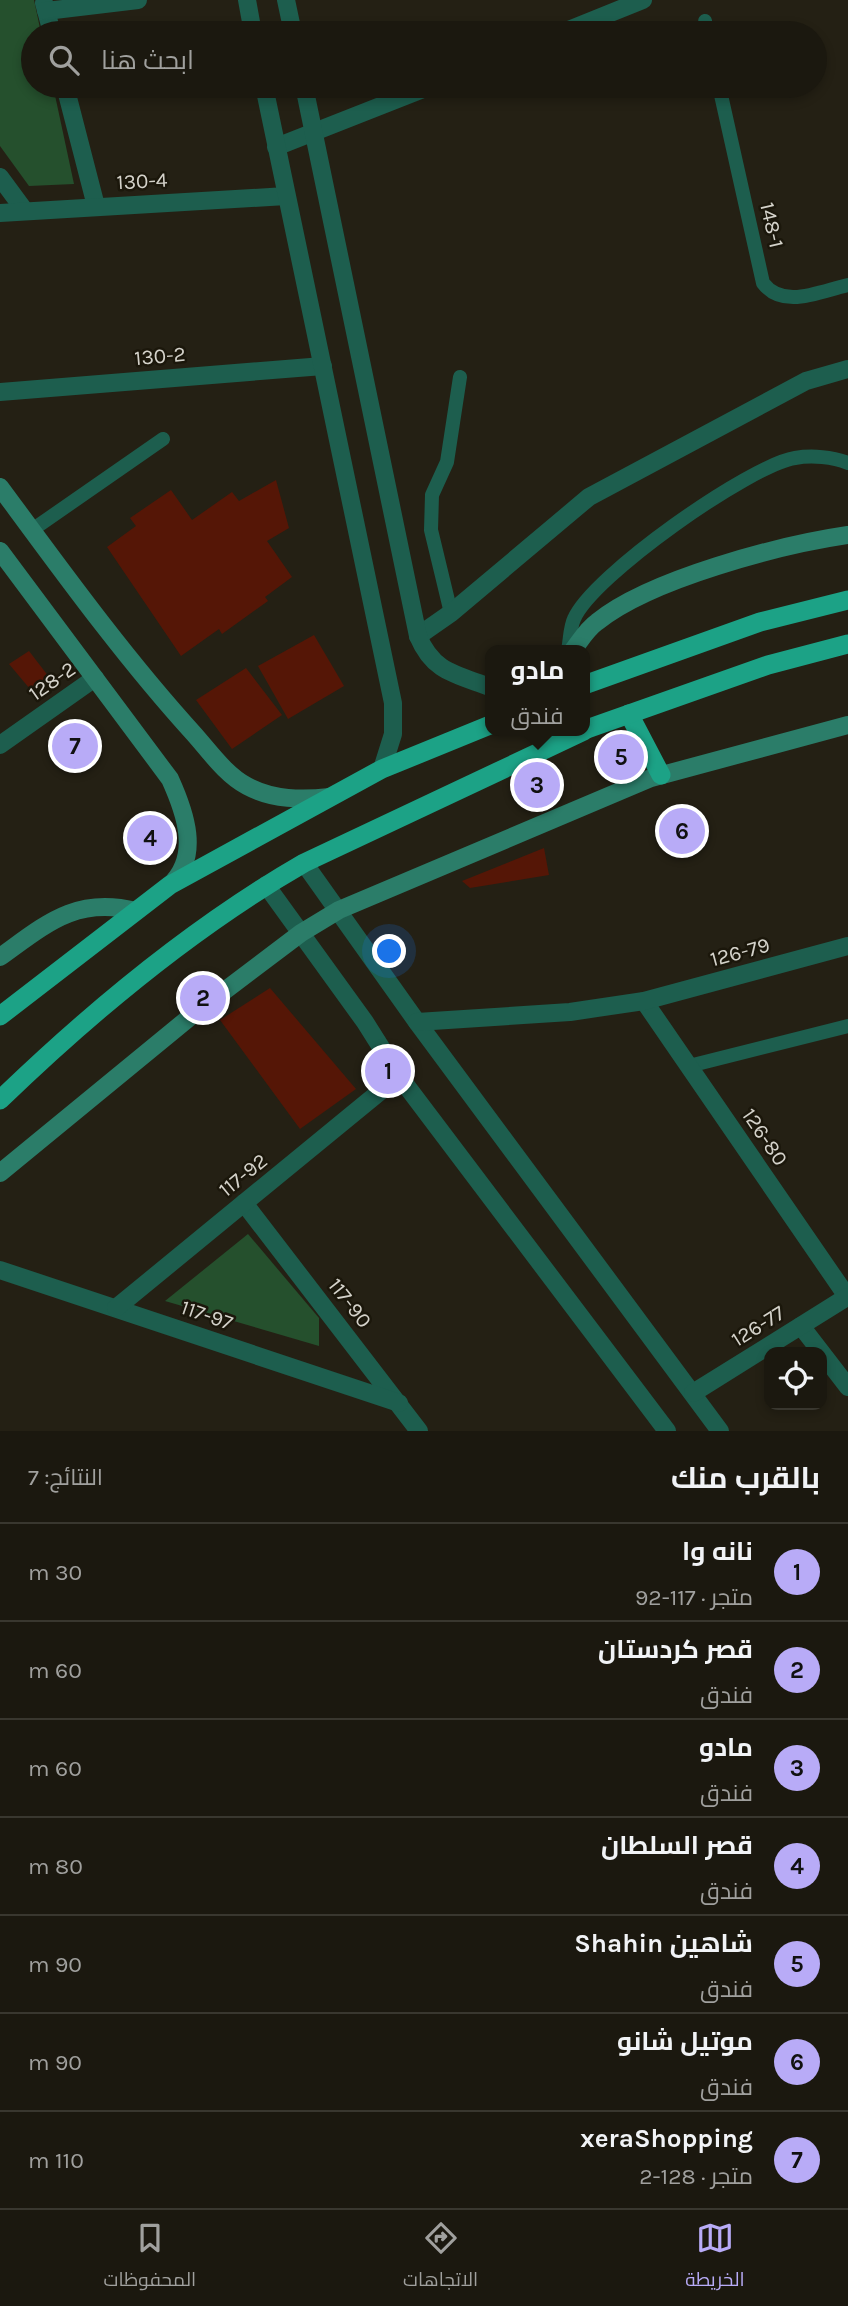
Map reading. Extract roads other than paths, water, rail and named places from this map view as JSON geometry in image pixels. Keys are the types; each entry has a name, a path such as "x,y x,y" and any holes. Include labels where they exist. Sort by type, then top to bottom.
{"highway":[{"path":"590,683 760,622 848,600"},
{"path":"590,729 768,665 848,644"},
{"path":"629,714 661,775"},
{"path":"0,1016 170,885 382,769 485,726"},
{"path":"0,1100 49,1053 185,941 266,885 304,863 573,736"}],"main road":[{"path":"0,487 163,700 230,774 247,786 268,794 289,798 330,797"},
{"path":"575,645 595,623 631,599 766,553 804,542 848,535"},
{"path":"0,551 161,765 181,806 188,850 183,867 170,885"},
{"path":"0,1172 72,1110 301,933 339,910 661,775 848,725"},
{"path":"0,957 51,920 78,909 107,906 136,911"}],"street":[{"path":"45,6 138,0"},
{"path":"247,0 251,21"},
{"path":"286,0 290,21"},
{"path":"591,21 643,0"},
{"path":"68,98 96,206"},
{"path":"266,98 393,703 393,734 382,769"},
{"path":"306,98 418,636 426,654 437,667 485,685"},
{"path":"276,147 401,98"},
{"path":"0,177 25,211"},
{"name":"130-4","path":"0,213 286,196"},
{"name":"130-2","path":"0,392 323,366"},
{"path":"418,636 451,613 566,513 614,481 806,381 848,369"},
{"name":"128-2","path":"0,745 95,678"},
{"path":"304,863 416,1022 694,1392 720,1431"},
{"path":"266,885 365,1022 399,1076 667,1431"},
{"name":"126-79","path":"416,1022 570,1012 643,1001 848,946"},
{"name":"126-80","path":"643,1001 848,1298"},
{"name":"117-92","path":"116,1308 399,1076"},
{"name":"117-90","path":"244,1203 419,1431"},
{"name":"117-97","path":"0,1269 399,1403"},
{"name":"126-77","path":"694,1392 848,1298"},
{"path":"801,1326 848,1387"}],"lane":[{"name":"148-1","path":"722,98 763,283 768,290 784,298 848,285"},
{"path":"451,613 430,530 432,495 447,462 460,377"},
{"path":"32,530 163,439"},
{"path":"571,645 573,619 602,582 656,538 722,493 794,458 835,458 848,463"},
{"path":"689,1066 848,1026"}],"place":[{"name":"xeraShopping","path":"75,746"},
{"name":"شاهین Shahin","path":"621,757"},
{"name":"مادو","path":"537,785"},
{"name":"موتيل شانو","path":"682,831"},
{"name":"قصر السلطان","path":"150,838"},
{"name":"قصر كردستان","path":"203,998"},
{"name":"نانه وا","path":"388,1071"}]}
